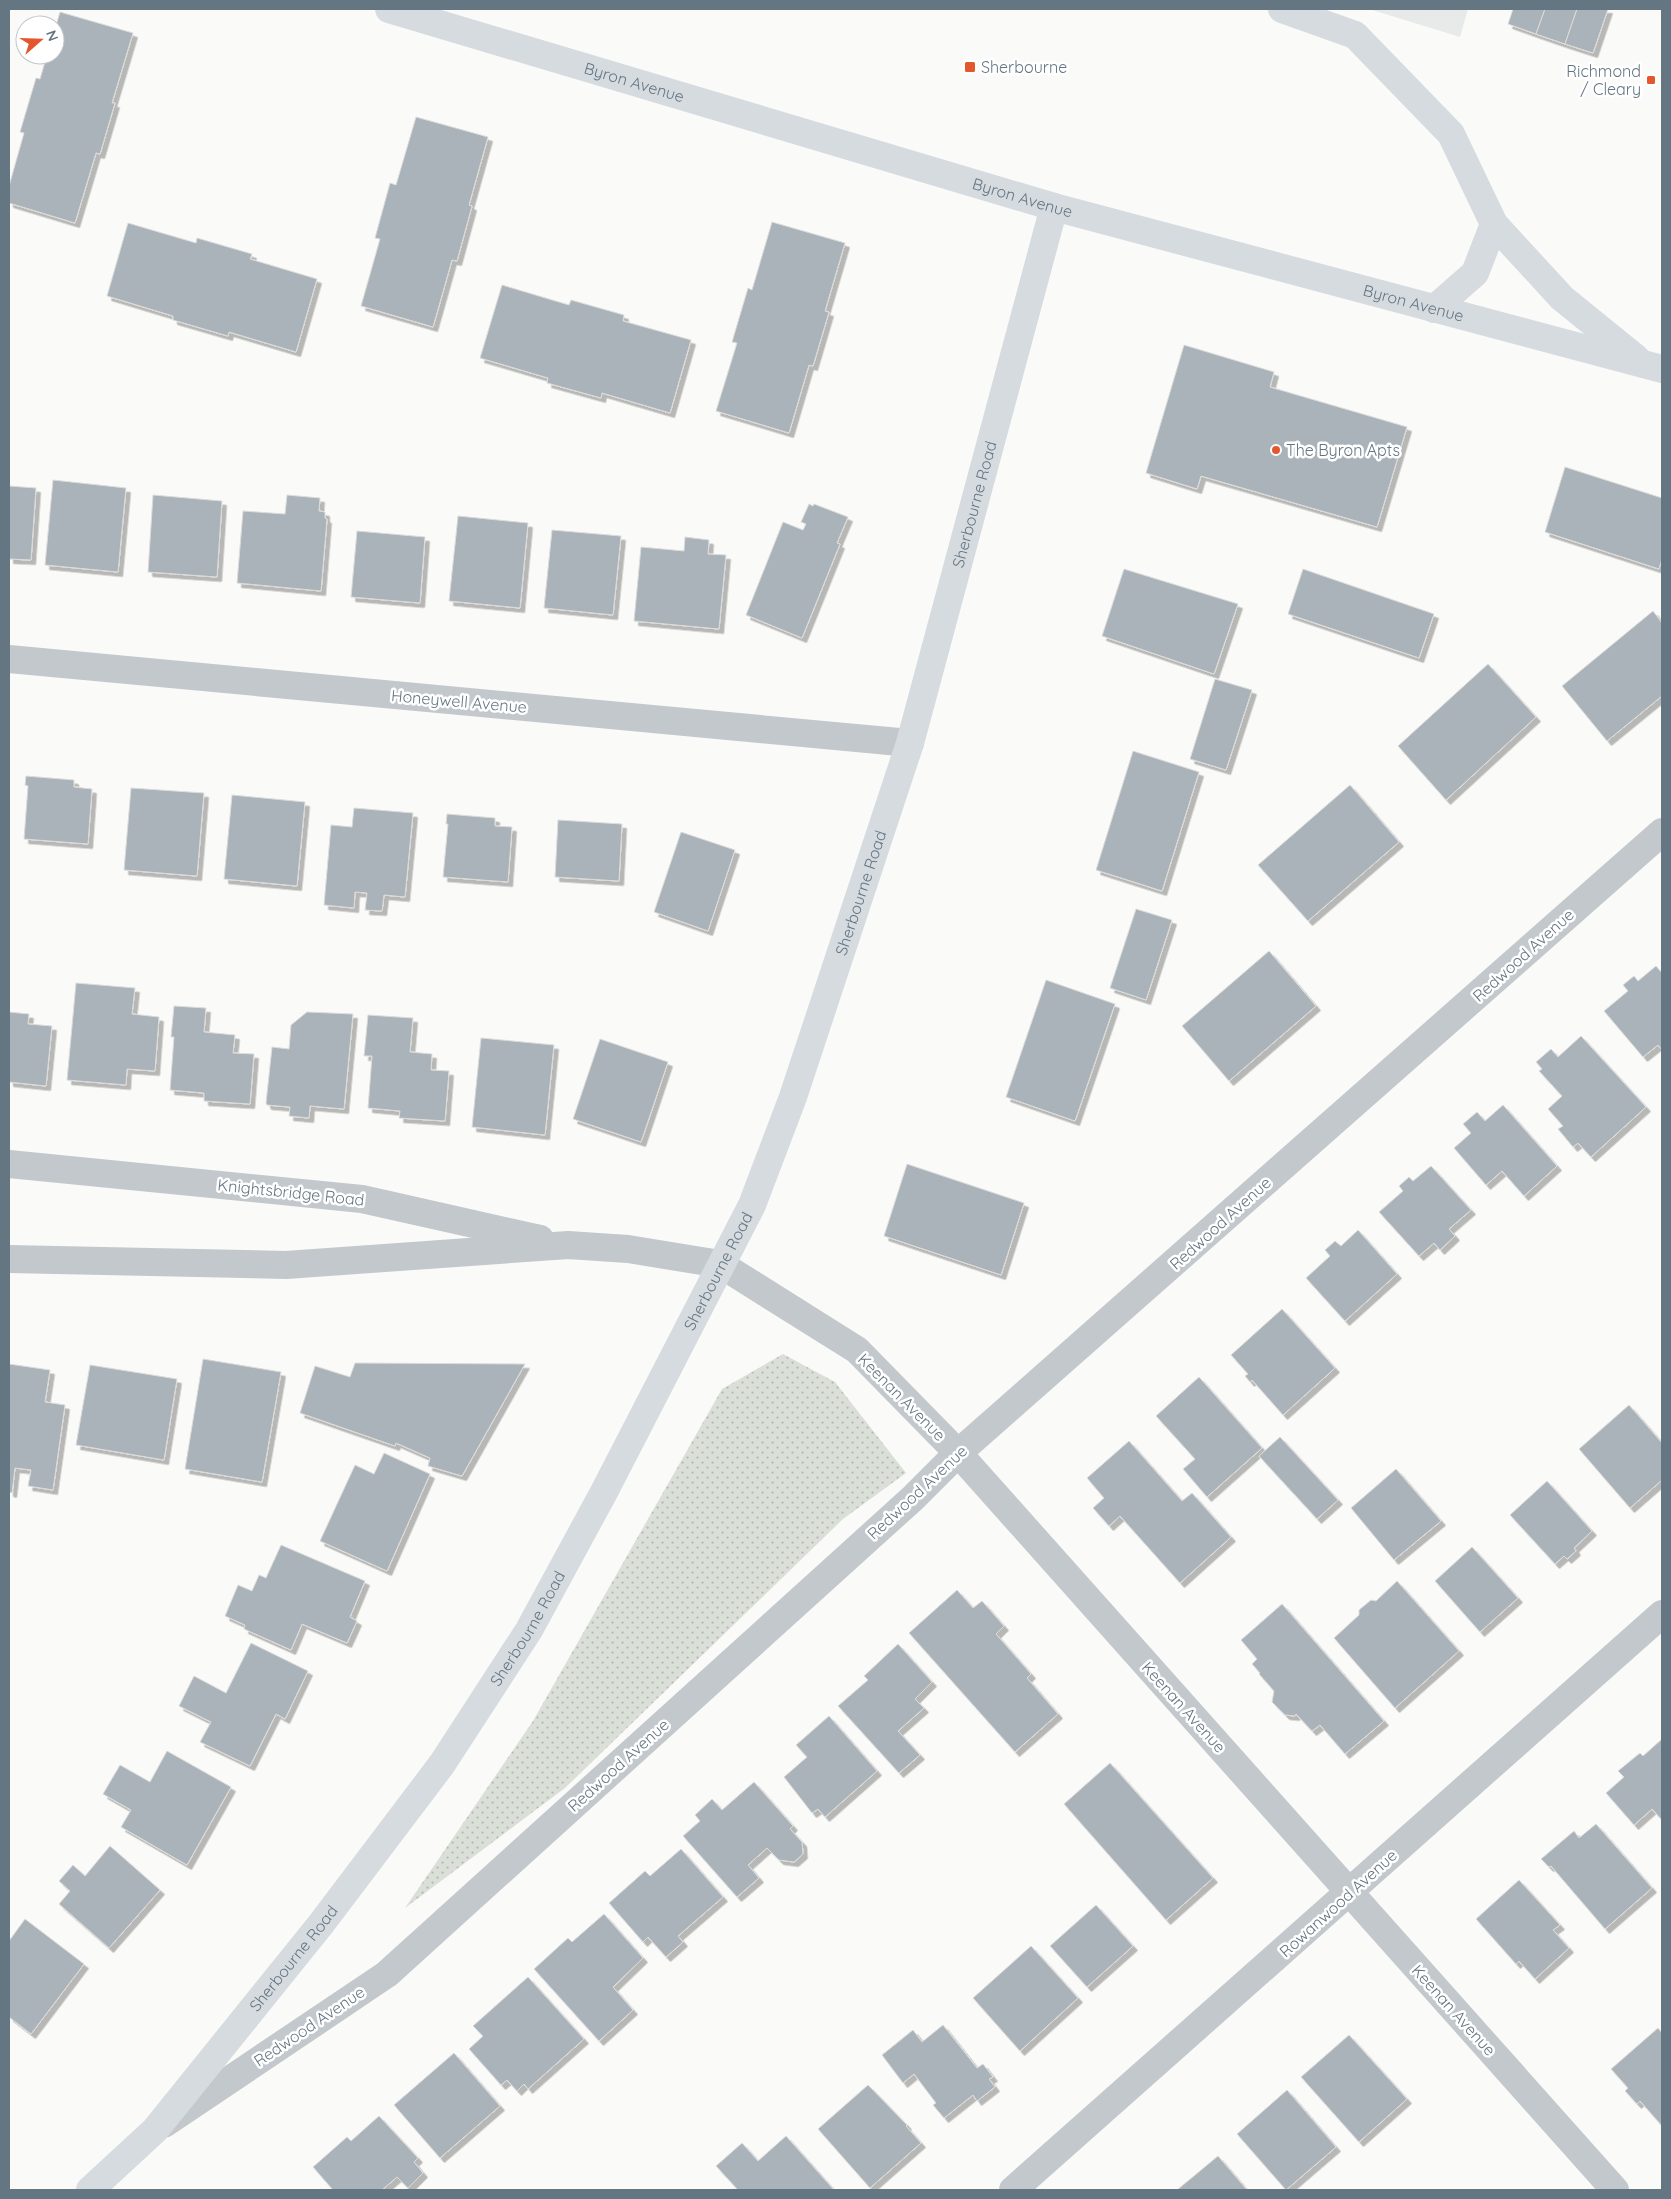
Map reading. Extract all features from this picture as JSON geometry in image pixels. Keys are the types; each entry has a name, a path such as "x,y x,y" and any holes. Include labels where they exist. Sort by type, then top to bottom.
{"street":[{"name":"Byron Avenue","path":"388,9 1054,207 1653,367"},
{"path":"1282,9 1355,35 1451,134 1494,224 1562,298 1653,367"},
{"name":"Sherbourne Road","path":"90,2190 155,2130 321,1924 442,1764 529,1630 604,1492 752,1204 793,1097 910,743 1054,207"},
{"path":"1434,308 1475,273 1494,224"},
{"name":"Honeywell Avenue","path":"9,660 910,743"},
{"name":"Redwood Avenue","path":"155,2130 387,1974 929,1484 958,1453 1662,832"},
{"name":"Knightsbridge Road","path":"9,1164 362,1199 568,1245"},
{"name":"Knightsbridge Road","path":"9,1259 286,1265 568,1245 628,1249 720,1264"},
{"name":"Keenan Avenue","path":"720,1264 857,1350 958,1453 1615,2190"},
{"name":"Rowanwood Avenue","path":"1013,2190 1350,1893 1662,1614"}],"shaded area":[{"path":"1369,9 1468,9 1460,37"},
{"path":"783,1354 835,1382 906,1473 843,1519 565,1788 405,1908 533,1721 722,1389"}],"building":[{"path":"1513,9 1545,9 1536,34 1508,24"},
{"path":"1545,9 1577,9 1565,44 1536,34"},
{"path":"1577,9 1608,9 1593,53 1565,44"},
{"path":"60,12 133,33 112,103 115,103 100,154 96,153 75,223 9,203 9,186 24,133 20,132 36,78 40,79 44,65 65,65 65,15 59,15"},
{"path":"416,117 488,137 469,205 472,206 457,261 452,260 433,327 361,306 380,239 375,238 390,183 396,185"},
{"path":"772,222 845,243 825,311 829,312 813,366 809,365 789,433 716,411 737,343 732,342 748,288 752,290"},
{"path":"128,223 196,243 197,238 252,254 250,259 317,279 296,352 229,332 228,336 173,320 173,316 107,296"},
{"path":"502,285 569,305 571,300 624,315 623,321 691,340 670,413 602,393 601,398 547,383 548,378 480,358"},
{"name":"The Byron Apts","path":"1184,345 1274,372 1270,387 1407,427 1377,527 1201,476 1197,489 1146,473"},
{"path":"1565,467 1662,498 1662,559 1659,569 1545,532"},
{"path":"53,480 126,488 118,572 45,565"},
{"path":"9,486 36,488 31,560 9,559"},
{"path":"153,495 222,501 217,577 148,572"},
{"path":"287,495 320,498 319,511 325,512 325,518 327,519 321,591 237,583 243,511 285,514"},
{"path":"809,504 813,506 814,504 848,517 837,543 840,544 802,638 746,615 783,522 803,530 806,524 801,522"},
{"path":"458,516 528,523 520,608 449,601"},
{"path":"552,530 621,536 613,615 544,608"},
{"path":"357,531 425,537 420,603 351,597"},
{"path":"685,537 709,540 708,554 726,555 719,629 634,621 641,547 684,551"},
{"path":"1124,569 1238,604 1214,674 1102,636"},
{"path":"1303,569 1434,614 1419,658 1288,614"},
{"path":"1653,611 1662,623 1662,696 1607,741 1562,686"},
{"path":"1488,664 1536,717 1446,800 1398,746"},
{"path":"1215,679 1252,690 1226,770 1190,759"},
{"path":"1133,751 1199,772 1162,891 1096,870"},
{"path":"26,776 74,780 74,787 92,789 88,844 24,839 28,786 25,785"},
{"path":"1350,785 1399,842 1308,921 1258,865"},
{"path":"131,788 204,793 197,876 124,870"},
{"path":"232,795 305,802 297,886 224,879"},
{"path":"354,808 413,813 405,897 384,895 382,911 365,910 367,893 355,892 354,908 324,905 331,825 352,827"},
{"path":"447,814 495,818 495,826 512,827 508,882 443,877 448,824 446,824"},
{"path":"558,820 622,824 619,881 555,877"},
{"path":"681,832 735,850 708,931 654,912"},
{"path":"1136,909 1172,920 1146,1000 1110,988"},
{"path":"1269,951 1316,1006 1229,1081 1182,1026"},
{"path":"1656,966 1662,973 1662,1050 1658,1045 1643,1057 1604,1011 1628,991 1623,985 1634,976 1638,981"},
{"path":"1046,980 1115,1004 1075,1121 1006,1097"},
{"path":"76,983 135,988 132,1014 159,1017 155,1071 127,1069 126,1085 67,1080"},
{"path":"174,1006 206,1008 204,1032 235,1035 233,1053 254,1054 250,1104 204,1101 204,1093 170,1090 174,1037 171,1037"},
{"path":"9,1012 29,1014 28,1024 52,1026 46,1086 9,1082"},
{"path":"307,1012 353,1014 344,1109 310,1106 309,1118 289,1116 290,1107 267,1105 266,1103 272,1047 289,1049 291,1025"},
{"path":"368,1015 413,1018 410,1052 432,1054 431,1070 449,1071 445,1121 399,1118 400,1111 368,1108 372,1056 364,1056"},
{"path":"1581,1036 1646,1107 1591,1157 1578,1143 1573,1147 1558,1129 1563,1126 1548,1109 1562,1096 1539,1071 1542,1069 1536,1062 1551,1049 1558,1057"},
{"path":"481,1038 554,1045 545,1135 472,1127"},
{"path":"600,1039 668,1062 641,1142 573,1119"},
{"path":"1503,1105 1557,1166 1524,1196 1502,1171 1486,1185 1454,1148 1471,1133 1463,1124 1477,1112 1485,1121"},
{"path":"907,1164 1024,1203 1001,1275 884,1236"},
{"path":"1431,1166 1471,1210 1449,1229 1455,1236 1440,1250 1434,1243 1419,1256 1379,1212 1403,1191 1399,1186 1409,1177 1413,1181"},
{"path":"1358,1230 1397,1274 1345,1321 1306,1278 1330,1256 1325,1250 1335,1241 1341,1246"},
{"path":"1282,1309 1335,1368 1283,1415 1252,1380 1250,1382 1245,1376 1248,1374 1231,1355"},
{"path":"203,1359 281,1372 262,1482 185,1469"},
{"path":"355,1363 525,1364 462,1476 428,1466 430,1458 396,1443 395,1446 300,1413 315,1366 350,1377"},
{"path":"9,1364 50,1370 45,1402 65,1405 53,1490 28,1486 31,1470 15,1468 12,1493 9,1492"},
{"path":"90,1365 177,1379 164,1460 76,1445"},
{"path":"1199,1377 1262,1448 1207,1497 1183,1469 1195,1459 1156,1416"},
{"path":"1629,1405 1662,1443 1662,1480 1630,1508 1579,1449"},
{"path":"1280,1437 1338,1500 1317,1519 1259,1456"},
{"path":"1129,1441 1182,1501 1192,1493 1231,1537 1180,1583 1120,1516 1109,1526 1093,1508 1104,1498 1087,1478"},
{"path":"384,1453 430,1474 387,1571 320,1541 355,1465 374,1474"},
{"path":"1396,1469 1441,1521 1394,1560 1351,1508"},
{"path":"1547,1481 1592,1531 1574,1548 1576,1551 1567,1559 1564,1556 1555,1564 1510,1515"},
{"path":"281,1545 365,1581 350,1617 357,1621 347,1643 302,1624 291,1650 244,1629 245,1625 225,1616 238,1585 252,1591 259,1575 266,1578"},
{"path":"1472,1547 1518,1598 1480,1632 1435,1581"},
{"path":"1397,1581 1459,1651 1395,1708 1334,1638 1359,1615 1359,1610 1371,1600 1376,1601"},
{"path":"957,1590 973,1608 982,1601 1004,1626 996,1634 1031,1674 1027,1678 1058,1714 1015,1752 909,1633"},
{"path":"1282,1604 1384,1721 1345,1754 1320,1725 1312,1731 1296,1714 1295,1716 1285,1715 1272,1702 1274,1691 1252,1664 1257,1659 1241,1640"},
{"path":"251,1643 308,1671 285,1719 276,1714 250,1766 200,1742 211,1722 179,1706 194,1676 226,1693"},
{"path":"898,1644 932,1682 915,1699 924,1708 898,1731 920,1755 899,1773 838,1706 868,1680 864,1676"},
{"path":"829,1716 877,1771 825,1817 818,1809 812,1813 784,1777 807,1757 796,1745"},
{"path":"1662,1739 1662,1820 1652,1809 1634,1825 1606,1793 1624,1777 1618,1771 1640,1753 1643,1756"},
{"path":"167,1751 231,1787 187,1865 121,1827 131,1810 103,1794 120,1765 150,1782"},
{"path":"1110,1763 1213,1878 1166,1920 1064,1804"},
{"path":"754,1782 793,1826 790,1829 802,1842 803,1854 794,1862 779,1860 767,1848 748,1865 759,1878 737,1897 683,1836 700,1821 695,1815 712,1799 722,1810"},
{"path":"1596,1824 1652,1888 1605,1929 1551,1866 1549,1867 1541,1859 1574,1831 1579,1838"},
{"path":"110,1846 160,1890 109,1948 59,1904 70,1891 59,1881 73,1865 85,1876"},
{"path":"681,1849 723,1897 678,1936 683,1942 666,1957 648,1937 643,1942 609,1903 645,1871 650,1876"},
{"path":"1519,1880 1560,1925 1553,1930 1569,1948 1535,1979 1519,1961 1516,1964 1476,1919"},
{"path":"1096,1905 1133,1946 1087,1987 1050,1946"},
{"path":"604,1914 643,1958 613,1987 633,2010 599,2041 534,1969 568,1938 572,1942"},
{"path":"25,1919 84,1964 31,2034 9,2017 9,1941"},
{"path":"1031,1946 1078,1998 1020,2051 973,1998"},
{"path":"528,1977 584,2039 528,2089 524,2084 517,2091 507,2080 501,2085 469,2049 483,2036 473,2026"},
{"path":"943,2025 977,2068 983,2064 993,2077 989,2079 995,2087 977,2101 973,2095 944,2118 933,2105 936,2103 914,2074 903,2083 882,2055 913,2030 922,2042"},
{"path":"1658,2028 1662,2033 1662,2126 1640,2101 1637,2104 1625,2091 1628,2088 1611,2069"},
{"path":"1349,2035 1407,2099 1359,2142 1301,2077"},
{"path":"454,2053 500,2106 440,2158 394,2105"},
{"path":"868,2085 907,2125 921,2143 870,2188 818,2129"},
{"path":"1287,2090 1336,2147 1286,2190 1237,2134"},
{"path":"379,2116 418,2158 414,2162 423,2173 408,2188 397,2177 382,2190 333,2190 313,2167 347,2137 351,2141"},
{"path":"786,2136 834,2190 738,2190 716,2166 742,2143 758,2161"},
{"path":"1218,2156 1247,2190 1177,2190"}],"place":[{"name":"Sherbourne","path":"970,67"},
{"name":"Richmond / Cleary","path":"1651,80"},
{"name":"The Byron Apts","path":"1276,450"}]}
